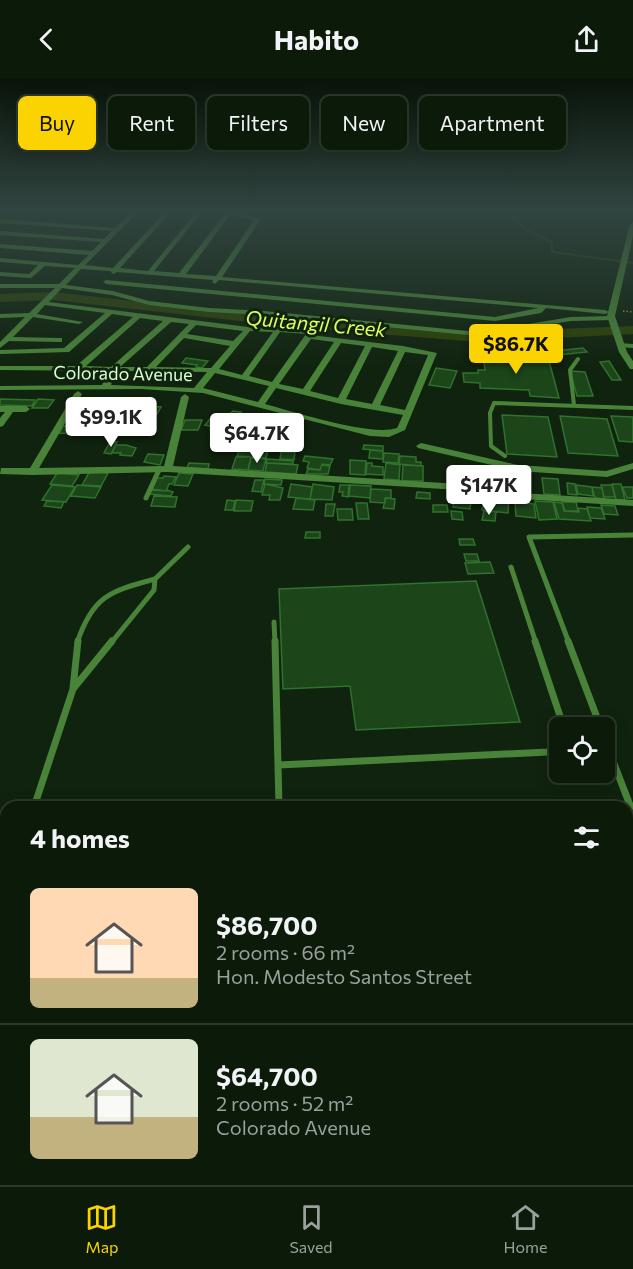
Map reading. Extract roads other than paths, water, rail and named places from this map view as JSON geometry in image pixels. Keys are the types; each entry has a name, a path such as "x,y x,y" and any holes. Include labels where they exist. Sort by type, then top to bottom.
{"street":[{"path":"39,263 545,306 612,318"},
{"path":"0,274 31,276 44,263"},
{"path":"0,346 83,263"},
{"path":"100,290 122,263"},
{"path":"150,272 158,263"},
{"path":"182,274 191,263"},
{"path":"207,293 229,263"},
{"path":"623,263 612,318 621,345 633,367"},
{"path":"106,282 495,319 538,311 545,306"},
{"path":"0,286 100,290 149,303 209,310 478,334 571,319 612,318"},
{"path":"113,293 143,291 195,295"},
{"path":"44,302 248,329 306,331 310,333 309,336"},
{"path":"0,352 66,350 111,312"},
{"path":"0,316 32,315 79,322"},
{"path":"80,368 138,316"},
{"path":"105,388 114,368 169,320"},
{"path":"62,327 69,321"},
{"path":"150,369 194,323"},
{"path":"196,391 248,329"},
{"path":"244,377 278,330"},
{"path":"183,336 235,344"},
{"path":"0,368 212,370 341,401 408,412 433,353 309,336"},
{"path":"261,404 309,336"},
{"path":"8,339 47,340 57,337"},
{"path":"304,392 339,341"},
{"path":"341,401 370,344"},
{"path":"621,345 633,346"},
{"path":"375,407 403,348"},
{"name":"Colorado Avenue","path":"0,388 196,391 261,404 370,433 389,434 401,430 408,412"},
{"path":"32,472 78,394"},
{"path":"164,470 185,397"},
{"path":"0,409 26,409"},
{"path":"0,424 11,409"},
{"path":"421,446 518,468 607,474 633,466"},
{"path":"1,471 32,472 114,468 164,470 475,488 521,496 633,503"}],"lane":[{"path":"574,405 570,370 578,359"},
{"path":"505,456 491,446 490,413 494,403 633,408"},
{"path":"146,498 164,470"},
{"path":"597,717 529,537 633,535"},
{"path":"36,801 73,689 72,666 78,636 91,612 121,588 155,579 188,547"},
{"path":"511,567 560,717"},
{"path":"73,689 154,590 155,579"},
{"path":"274,622 279,801"},
{"path":"279,765 549,751"},
{"path":"615,766 628,801"}],"waterway":[{"name":"Quitangil Creek","path":"0,298 53,296 304,324 480,337 633,330"}]}
